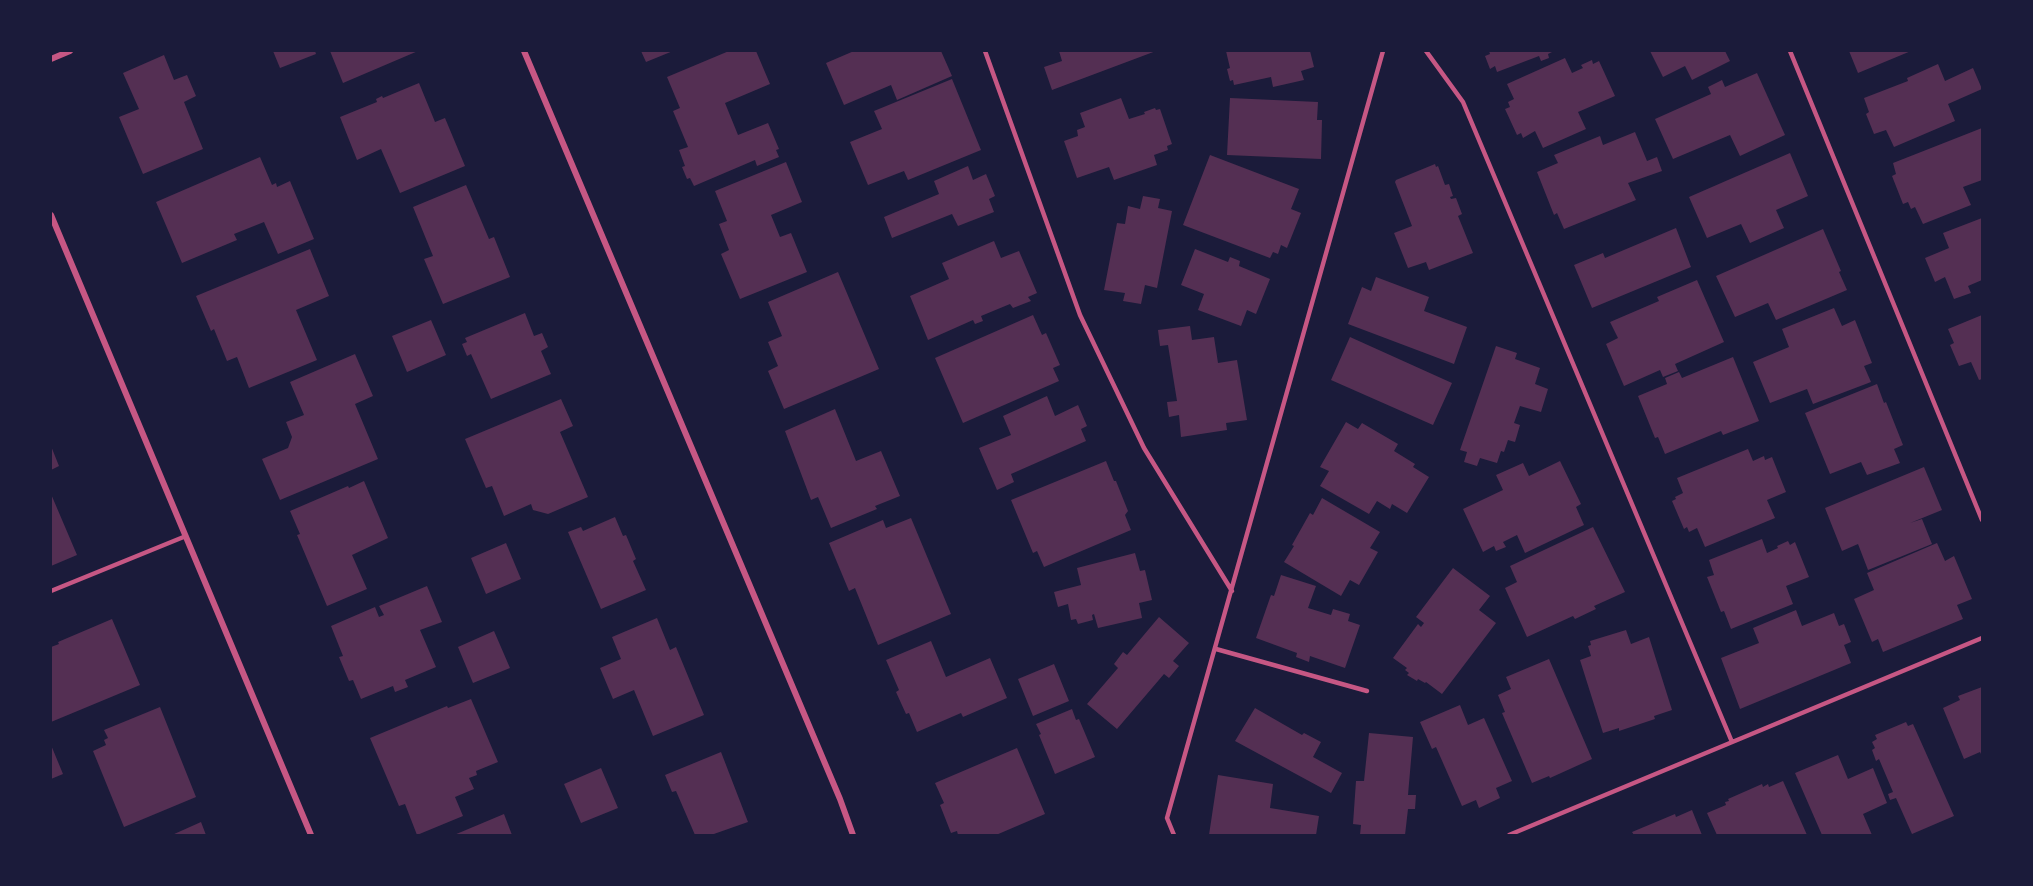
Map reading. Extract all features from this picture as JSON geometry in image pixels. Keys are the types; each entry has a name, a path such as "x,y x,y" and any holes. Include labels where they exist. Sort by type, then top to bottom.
{"street":[{"path":"51,59 70,51"},
{"path":"524,51 840,799 853,835"},
{"path":"51,215 311,835"}],"lane":[{"path":"985,51 1080,315 1144,448 1232,591"},
{"path":"1174,835 1167,818 1383,51"},
{"path":"1426,51 1463,102 1732,742"},
{"path":"1790,51 1982,520"},
{"path":"51,591 186,536"},
{"path":"1509,835 1982,638"},
{"path":"1215,649 1367,691"}],"building":[{"path":"273,51 315,51 316,54 280,68"},
{"path":"330,51 418,51 343,83"},
{"path":"641,51 673,51 646,62"},
{"path":"729,51 756,51 770,84 725,103 738,135 768,123 779,149 776,150 779,157 757,166 755,160 694,186 690,178 687,179 682,167 685,166 679,150 688,147 673,111 680,108 667,77"},
{"path":"854,51 941,51 952,76 897,100 891,85 844,105 826,63"},
{"path":"1059,51 1156,51 1052,90 1044,67 1062,61"},
{"path":"1226,51 1310,51 1314,67 1301,71 1304,80 1273,87 1271,77 1234,85 1233,80 1230,81 1227,69 1230,68"},
{"path":"1489,51 1554,51 1548,54 1549,58 1541,61 1539,56 1497,72 1495,66 1490,69 1485,56 1490,54"},
{"path":"1650,51 1725,51 1730,61 1692,80 1685,66 1663,77"},
{"path":"1849,51 1911,51 1858,73"},
{"path":"164,55 174,80 187,75 196,96 184,102 203,149 143,174 119,117 139,109 123,73"},
{"path":"1565,58 1572,73 1583,68 1581,65 1592,60 1593,64 1599,61 1615,96 1578,112 1586,129 1543,148 1535,131 1523,138 1521,133 1517,135 1505,109 1510,107 1508,102 1514,99 1507,84"},
{"path":"1938,64 1945,81 1973,68 1982,89 1948,104 1955,121 1894,147 1886,130 1874,134 1866,114 1869,112 1864,98 1908,81 1907,78"},
{"path":"1757,73 1785,135 1740,156 1730,135 1673,159 1655,119 1711,94 1708,87 1722,80 1725,87"},
{"path":"952,79 981,150 908,180 904,171 868,185 850,142 882,129 874,111"},
{"path":"419,83 435,122 445,118 465,166 400,193 381,149 357,160 340,117 377,102 376,99 382,96 383,98"},
{"path":"1121,98 1129,119 1155,108 1160,109 1172,144 1167,146 1168,150 1154,155 1157,165 1114,180 1109,167 1077,178 1064,141 1078,136 1077,130 1085,127 1080,113"},
{"path":"1230,98 1318,102 1317,120 1322,120 1321,159 1227,155"},
{"path":"1982,128 1982,180 1963,187 1971,205 1923,224 1915,207 1911,209 1908,202 1903,204 1892,176 1896,174 1893,163"},
{"path":"1635,132 1647,161 1657,157 1662,171 1628,183 1636,200 1564,229 1557,213 1554,215 1537,172 1558,163 1554,155 1600,136 1603,145"},
{"path":"1790,153 1808,196 1776,210 1784,228 1750,243 1741,224 1707,238 1689,197"},
{"path":"1210,155 1299,189 1291,209 1301,213 1287,248 1281,245 1278,254 1273,252 1270,258 1183,225"},
{"path":"260,157 272,185 276,183 277,187 290,181 314,239 278,254 264,222 234,234 237,240 182,263 156,202"},
{"path":"786,162 802,202 771,215 780,237 791,233 807,272 740,299 721,254 729,250 719,224 727,221 715,191"},
{"path":"1435,164 1436,167 1438,166 1445,185 1449,184 1453,196 1450,197 1451,199 1456,198 1462,214 1458,216 1473,253 1429,270 1426,262 1408,268 1394,233 1412,226 1395,182"},
{"path":"968,166 973,180 986,174 995,196 989,199 994,212 958,226 952,214 892,238 884,217 939,194 934,181"},
{"path":"466,185 489,239 494,237 510,277 443,304 424,259 433,256 413,207"},
{"path":"1143,196 1160,199 1158,208 1172,211 1157,288 1145,285 1141,304 1123,301 1125,293 1104,290 1117,223 1125,224 1128,206 1140,209"},
{"path":"1982,218 1982,280 1968,286 1971,293 1954,299 1945,277 1935,282 1925,258 1949,248 1943,233"},
{"path":"1676,228 1691,267 1592,308 1574,265 1603,253 1605,258"},
{"path":"1823,229 1847,290 1776,320 1768,303 1735,317 1716,276"},
{"path":"994,241 1001,258 1019,251 1037,293 1028,297 1031,301 1013,308 1010,304 981,316 983,321 975,324 973,320 928,340 910,296 949,279 942,263"},
{"path":"310,249 329,296 296,310 317,360 249,388 237,357 227,361 214,329 211,331 196,296"},
{"path":"1195,249 1228,262 1230,257 1240,261 1239,266 1270,279 1256,314 1247,310 1241,326 1198,310 1204,294 1181,285"},
{"path":"838,272 879,369 784,409 768,371 778,366 768,342 782,336 768,302"},
{"path":"1376,277 1429,297 1424,311 1467,327 1454,364 1348,324 1362,287 1371,291"},
{"path":"1697,280 1724,342 1675,364 1678,371 1663,377 1660,370 1624,386 1606,344 1618,338 1610,322 1659,301 1657,297"},
{"path":"1834,308 1842,326 1855,320 1872,363 1864,366 1871,382 1813,404 1807,389 1770,403 1753,362 1789,347 1782,329"},
{"path":"525,313 534,336 542,333 548,347 541,351 551,374 491,399 471,354 467,356 462,344 467,342 465,338"},
{"path":"1033,315 1042,335 1046,333 1060,365 1053,368 1059,381 963,423 935,358"},
{"path":"1982,315 1982,379 1979,380 1971,362 1959,366 1950,345 1954,343 1948,329"},
{"path":"431,320 446,355 407,372 392,336"},
{"path":"1190,326 1192,340 1214,337 1218,363 1237,360 1247,420 1226,423 1227,430 1181,437 1179,415 1169,417 1167,402 1177,401 1168,345 1160,346 1158,330"},
{"path":"1350,337 1452,383 1433,425 1331,380"},
{"path":"1496,346 1517,353 1515,359 1540,368 1535,384 1548,389 1541,412 1520,406 1514,423 1520,425 1515,442 1508,440 1497,463 1480,458 1477,466 1464,462 1467,452 1460,450"},
{"path":"355,354 373,396 355,404 378,459 280,500 262,459 288,448 292,437 286,422 304,415 290,382"},
{"path":"1733,357 1759,421 1723,435 1721,431 1665,454 1658,437 1655,438 1638,396 1667,384 1665,378 1679,372 1682,378"},
{"path":"1877,384 1903,445 1894,449 1900,463 1867,475 1861,462 1830,474 1805,413"},
{"path":"1047,396 1055,416 1078,405 1087,426 1081,429 1086,441 1011,474 1014,482 997,490 979,448 1011,435 1003,416"},
{"path":"561,399 573,426 560,432 588,497 548,514 533,510 531,504 504,516 492,486 486,488 465,439"},
{"path":"835,409 856,461 881,451 900,496 875,506 877,509 831,528 818,497 811,500 785,431"},
{"path":"1346,422 1358,429 1362,423 1398,444 1394,451 1415,464 1413,467 1429,477 1407,513 1392,504 1390,509 1377,501 1369,514 1320,486 1329,471 1320,467"},
{"path":"51,446 59,466 51,470"},
{"path":"1748,449 1753,461 1764,456 1765,460 1772,457 1786,492 1767,500 1775,518 1705,547 1697,528 1689,532 1687,527 1684,529 1672,501 1683,493 1677,478"},
{"path":"1106,461 1128,511 1125,515 1131,530 1044,567 1037,551 1033,553 1011,500"},
{"path":"1560,461 1581,504 1576,507 1584,525 1525,553 1517,535 1503,542 1506,547 1496,551 1494,546 1483,552 1463,509 1503,490 1496,475 1523,463 1529,476"},
{"path":"1924,467 1942,510 1910,523 1922,519 1932,544 1868,570 1858,544 1842,551 1825,508"},
{"path":"364,481 388,538 352,555 367,589 327,606 297,535 300,534 290,511"},
{"path":"51,494 77,555 51,566"},
{"path":"1322,498 1380,532 1370,548 1378,552 1359,585 1350,580 1341,596 1284,562 1310,513 1313,515"},
{"path":"615,517 623,536 626,535 636,559 633,561 646,590 601,609 568,532 581,527 583,531"},
{"path":"911,518 951,614 878,645 855,588 849,591 829,543 883,520 886,528"},
{"path":"1593,527 1625,592 1594,606 1596,609 1575,619 1573,616 1527,637 1505,588 1517,582 1510,566"},
{"path":"1762,539 1767,553 1788,541 1790,545 1795,542 1809,577 1786,586 1793,604 1731,629 1724,611 1721,612 1707,577 1714,575 1709,560"},
{"path":"506,543 521,579 486,594 471,558"},
{"path":"1937,543 1945,561 1954,556 1972,599 1957,605 1963,619 1883,652 1878,639 1872,642 1854,599 1874,590 1867,573"},
{"path":"1135,553 1140,571 1145,570 1152,600 1139,603 1142,618 1098,628 1094,614 1092,615 1093,620 1078,624 1076,619 1071,620 1068,604 1058,607 1054,592 1081,585 1077,568"},
{"path":"1453,568 1490,596 1479,610 1496,623 1442,694 1426,682 1418,679 1417,681 1407,675 1409,673 1405,670 1407,668 1393,658 1418,624 1421,627 1424,623 1416,617"},
{"path":"1281,575 1316,586 1308,608 1331,615 1333,609 1350,614 1348,621 1360,625 1345,668 1310,656 1309,662 1296,657 1297,653 1256,638 1271,595 1274,596"},
{"path":"427,586 442,622 420,630 436,667 405,680 408,687 395,692 393,686 361,699 353,680 349,681 339,657 343,656 331,626 375,607 379,617 384,615 379,606"},
{"path":"1796,610 1802,626 1834,613 1839,626 1844,624 1851,642 1844,645 1851,663 1740,709 1721,658 1759,643 1753,628"},
{"path":"1159,617 1189,643 1173,661 1179,666 1169,678 1164,674 1117,729 1087,704 1118,668 1114,664 1123,652 1127,655"},
{"path":"657,618 670,650 676,647 704,715 653,736 634,690 613,699 600,668 621,659 612,637"},
{"path":"112,619 140,685 51,722 51,647"},
{"path":"1626,630 1631,644 1649,637 1672,710 1654,716 1655,719 1619,731 1619,728 1603,733 1580,660 1591,656 1588,646 1591,645 1590,641"},
{"path":"494,631 510,668 473,683 458,647"},
{"path":"931,641 946,677 990,658 1007,698 963,717 961,713 917,732 896,692 899,690 886,660"},
{"path":"1549,659 1592,759 1550,778 1549,776 1532,783 1502,713 1505,712 1498,695 1511,689 1506,677"},
{"path":"1054,664 1069,701 1033,716 1018,679"},
{"path":"1982,687 1982,756 1980,752 1964,759 1943,708 1960,700 1958,696"},
{"path":"471,699 498,762 476,771 477,775 469,778 474,789 455,797 463,816 417,835 405,804 399,806 370,738 447,706 448,708"},
{"path":"1460,705 1468,725 1484,718 1512,781 1496,788 1500,798 1479,808 1476,800 1462,806 1436,747 1432,749 1420,722"},
{"path":"160,707 196,797 124,827 93,751 106,745 104,740 108,738 104,730"},
{"path":"1255,708 1302,735 1304,733 1321,742 1313,757 1342,773 1331,793 1235,741"},
{"path":"1072,709 1076,720 1079,719 1095,757 1055,774 1036,724"},
{"path":"1906,722 1908,726 1913,724 1954,816 1912,834 1896,798 1890,800 1888,794 1893,792 1879,759 1876,761 1872,750 1875,748 1872,742 1877,739 1875,735"},
{"path":"1369,733 1413,737 1408,795 1416,795 1415,809 1408,809 1405,835 1360,835 1361,825 1353,824 1356,781 1364,781"},
{"path":"51,745 63,774 51,779"},
{"path":"1017,748 1045,814 996,835 958,835 957,831 951,833 940,805 944,803 935,783"},
{"path":"721,752 748,822 711,835 695,835 676,791 672,792 665,775"},
{"path":"1838,755 1848,779 1873,768 1887,803 1863,814 1872,835 1822,835 1795,773"},
{"path":"601,768 618,808 581,823 564,784"},
{"path":"1218,775 1273,784 1270,808 1319,816 1316,835 1209,835"},
{"path":"1783,781 1807,835 1717,835 1707,813 1726,805 1725,802 1729,801 1728,799 1762,784 1763,787 1768,784 1769,787"},
{"path":"1692,810 1702,835 1634,835 1632,832 1675,814 1676,817"},
{"path":"504,814 512,835 454,835"},
{"path":"201,822 206,835 172,835"}]}
